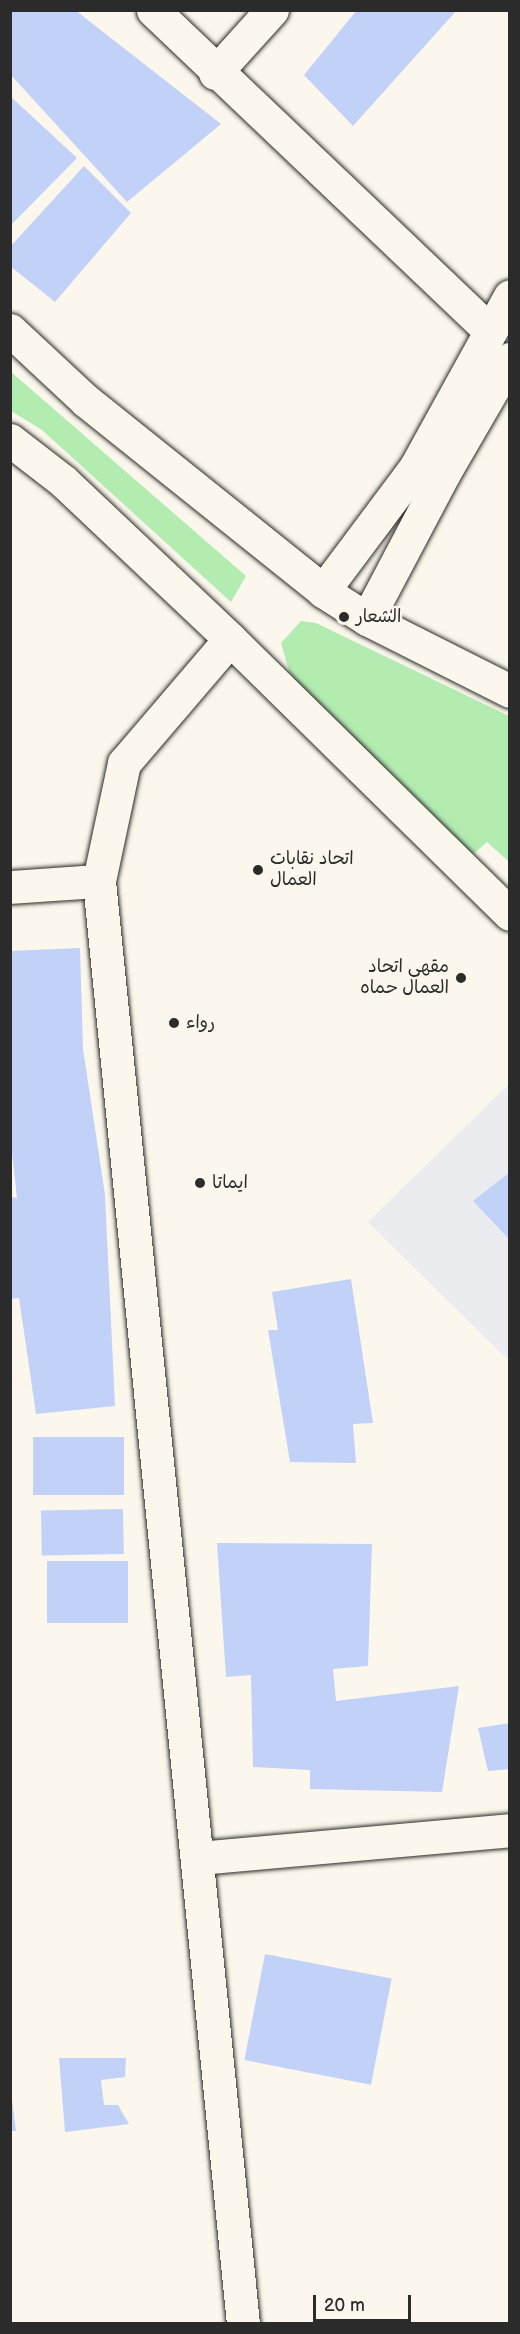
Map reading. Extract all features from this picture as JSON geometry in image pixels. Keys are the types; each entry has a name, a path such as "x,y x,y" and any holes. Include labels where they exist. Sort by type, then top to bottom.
{"street":[{"path":"153,10 215,73 490,331"},
{"path":"215,73 272,10"},
{"path":"323,591 415,468 510,296"},
{"path":"10,330 85,400 323,591 368,619 510,691"},
{"path":"368,619 444,473 510,359"},
{"path":"10,440 63,481 230,639 510,914"},
{"path":"230,639 124,763 99,881 243,2324"},
{"path":"10,887 99,881"},
{"path":"198,1858 510,1830"}],"shaded area":[{"path":"509,1084 509,1361 368,1222"}],"green space":[{"path":"10,371 246,576 231,602 42,430 11,411"},
{"path":"301,621 316,623 509,716 509,862 487,842 470,857 291,678 281,643"}],"building":[{"path":"10,10 75,10 221,124 127,202 10,74"},
{"path":"357,10 457,10 353,126 304,75"},
{"path":"10,96 77,158 10,226"},
{"path":"84,166 131,213 55,302 10,266 10,247"},
{"path":"80,948 83,1049 105,1195 115,1406 36,1414 19,1298 10,1299 10,1197 17,1198 10,1134 10,951"},
{"path":"510,1172 510,1240 473,1201"},
{"path":"351,1279 373,1423 353,1424 356,1463 290,1462 268,1330 278,1330 272,1292"},
{"path":"33,1437 124,1437 124,1495 33,1495"},
{"path":"123,1509 124,1554 42,1555 41,1510"},
{"path":"217,1543 372,1544 368,1666 333,1669 336,1701 459,1686 442,1792 310,1789 310,1770 253,1767 251,1675 226,1677"},
{"path":"47,1561 128,1561 128,1623 47,1623"},
{"path":"510,1723 510,1769 488,1771 478,1728"},
{"path":"265,1954 392,1979 371,2085 244,2060"},
{"path":"59,2058 126,2058 125,2077 101,2080 104,2105 118,2105 129,2124 65,2132"},
{"path":"10,2084 16,2131 10,2131"}],"place":[{"name":"الشعار","path":"344,617"},
{"name":"اتحاد نقابات العمال","path":"258,870"},
{"name":"مقهى اتحاد العمال حماه","path":"461,978"},
{"name":"رواء","path":"174,1023"},
{"name":"ايماتا","path":"200,1183"}]}
